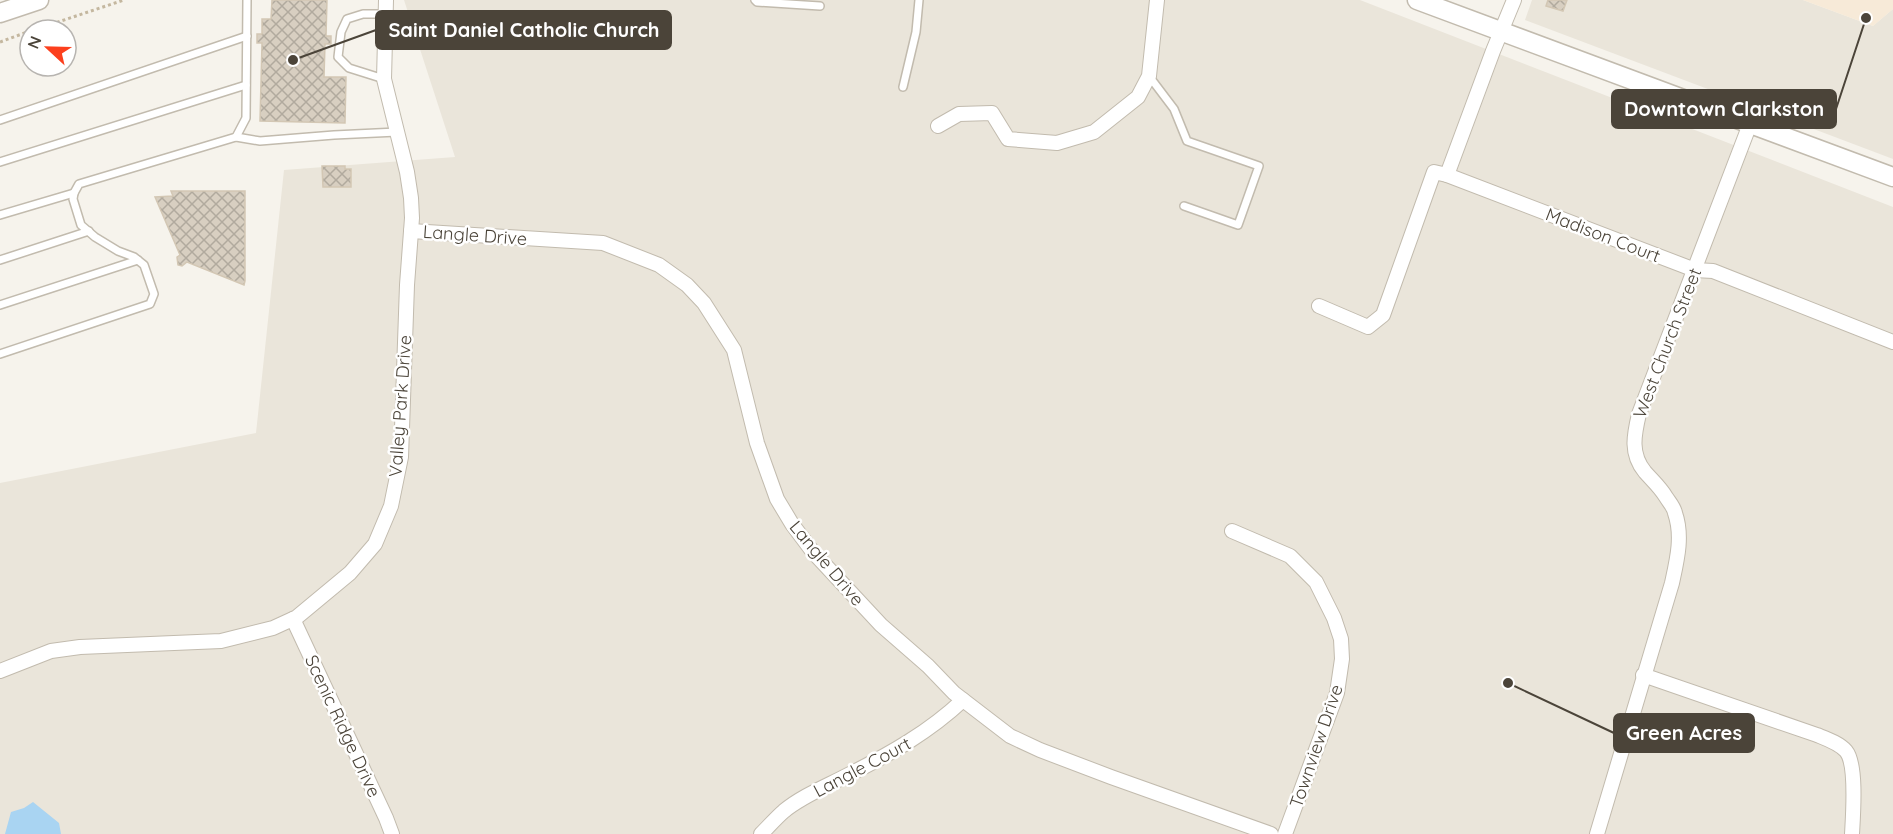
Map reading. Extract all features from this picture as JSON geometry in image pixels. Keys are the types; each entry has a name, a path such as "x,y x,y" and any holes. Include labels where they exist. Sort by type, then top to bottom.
{"street":[{"path":"0,13 39,0"},
{"name":"Valley Park Drive","path":"0,672 51,651 80,647 221,641 273,628 293,619 350,573 375,544 391,506 400,457 411,231 411,198 407,172 384,79 386,0"},
{"path":"938,126 959,114 992,113 1008,139 1057,143 1094,132 1138,97 1149,76 1157,0"},
{"path":"1416,0 1893,177"},
{"path":"1319,306 1368,327 1383,315 1434,172 1447,175 1514,0"},
{"name":"West Church Street","path":"1597,834 1679,554 1679,534 1675,511 1636,458 1634,436 1639,414 1750,124"},
{"name":"Madison Court","path":"1447,175 1695,270 1713,271 1893,342"},
{"name":"Langle Drive","path":"411,231 603,243 658,265 687,285 704,303 734,350 757,442 777,499 813,552 881,625 963,700 1010,736 1040,750 1271,834"},
{"name":"Townview Drive","path":"1232,531 1290,556 1316,582 1334,618 1341,639 1342,659 1337,693 1285,834"},
{"name":"Scenic Ridge Drive","path":"293,619 392,834"},
{"path":"1643,675 1818,735 1839,745 1847,752 1850,759 1853,787 1852,834"},
{"name":"Langle Court","path":"761,834 784,811 918,737 943,719 963,700"}],"lane":[{"path":"237,137 246,118 247,0"},
{"path":"755,0 757,2 820,6"},
{"path":"903,87 916,32 919,0"},
{"path":"384,79 349,68 338,57 341,32 347,19 363,14 385,14"},
{"path":"0,120 247,36"},
{"path":"1149,76 1174,109 1186,141 1259,166 1238,225 1184,206"},
{"path":"0,162 246,85"},
{"path":"0,354 150,304 154,294 144,265 118,251 81,225 73,199 79,184 237,137 260,141 397,132"},
{"path":"0,215 74,193"},
{"path":"0,260 89,231"},
{"path":"0,305 138,260"}],"path":[{"path":"70,18 124,0"},
{"path":"0,42 18,36"}],"shaded area":[{"path":"404,0 1360,0 1893,207 1893,834 0,834 0,483 256,433 284,170 455,157"},
{"path":"1532,0 1803,0 1873,26 1893,9 1893,159 1525,20"},
{"path":"1803,0 1893,0 1893,9 1873,26"}],"water":[{"path":"33,802 59,823 61,834 5,834 11,812"}],"building":[{"path":"272,0 327,0 326,36 331,36 331,44 325,44 324,77 346,77 345,123 260,121 262,43 257,43 257,34 262,34 262,19 271,19"},
{"path":"1548,0 1567,0 1563,11 1546,6"},
{"path":"322,166 345,166 345,169 351,169 351,187 323,187"},
{"path":"171,191 245,191 244,285 187,262 182,266 178,265 177,257 180,255 155,197 173,196"}],"place":[{"name":"Downtown Clarkston","path":"1866,18"},
{"name":"Saint Daniel Catholic Church","path":"293,60"},
{"name":"Green Acres","path":"1508,683"}]}
